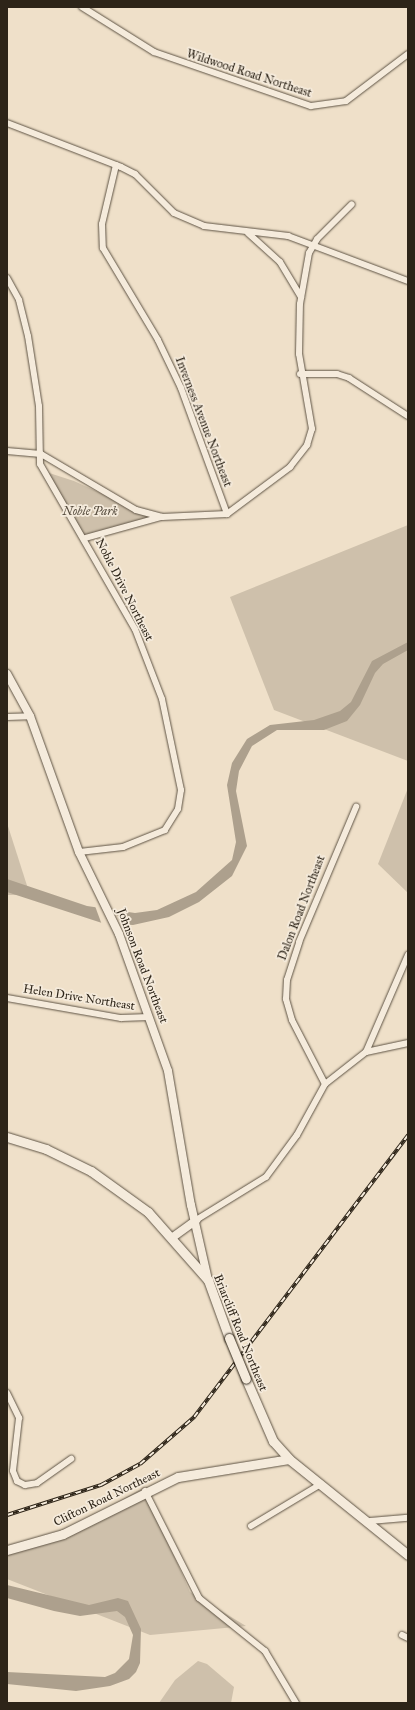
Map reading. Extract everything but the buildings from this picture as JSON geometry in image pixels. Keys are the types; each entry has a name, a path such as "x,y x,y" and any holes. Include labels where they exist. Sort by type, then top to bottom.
{"main road":[{"name":"Briarcliff Road Northeast","path":"7,1137 46,1149 114,1184 173,1237 208,1280 229,1338 273,1440 289,1460 370,1521 408,1555"},
{"name":"Clifton Road Northeast","path":"7,1550 70,1531 145,1491 198,1472 289,1460"}],"street":[{"name":"Wildwood Road Northeast","path":"82,7 154,52 311,106 346,101 408,54"},
{"path":"7,123 116,165 135,174 174,213 204,226 248,233 288,236 314,244 408,281"},
{"name":"Inverness Avenue Northeast","path":"116,165 102,224 103,248 171,368 227,514"},
{"path":"85,538 162,517 227,514 290,467 307,445 312,429 300,374 301,297 314,244 352,204"},
{"path":"248,233 280,262 301,297"},
{"name":"Noble Drive Northeast","path":"7,278 19,300 28,336 39,406 40,464 85,538 135,629 154,678 176,756 181,790 178,809 165,830 123,847 79,852"},
{"path":"300,374 337,374 350,378 408,416"},
{"path":"7,451 41,454 136,510 162,517"},
{"name":"Johnson Road Northeast","path":"7,674 30,716 79,852 120,934 149,1017 175,1100 208,1280"},
{"path":"7,717 30,716"},
{"name":"Dalon Road Northeast","path":"325,1084 292,1020 286,999 287,980 298,942 356,807"},
{"path":"366,1052 408,954"},
{"name":"Helen Drive Northeast","path":"7,998 121,1018 149,1017"},
{"path":"173,1237 196,1220 266,1177 297,1135 325,1084 366,1052 408,1043"},
{"path":"7,1393 19,1418 13,1471 17,1481 24,1485 36,1483 71,1459"},
{"path":"251,1526 321,1484"},
{"path":"145,1491 199,1598 265,1651 296,1703"},
{"path":"370,1521 408,1518"}],"green space":[{"name":"Noble Park","path":"46,472 74,481 153,517 81,536 58,501"},
{"path":"408,525 408,761 274,710 230,597"},
{"path":"408,788 408,893 378,864"},
{"path":"7,823 30,895 7,895"},
{"path":"144,1487 190,1592 246,1626 150,1635 7,1579 7,1554 64,1534"},
{"path":"198,1661 207,1664 234,1687 231,1703 159,1703 175,1680"}],"shaded area":[{"path":"408,642 408,650 383,664 375,673 360,705 347,721 324,730 277,730 252,746 239,771 236,791 247,846 232,876 199,902 169,917 133,925 102,923 7,892 7,879 87,906 135,913 157,910 196,892 232,860 236,842 227,785 232,763 247,739 270,725 314,720 340,711 351,702 372,661"},
{"path":"7,1585 89,1605 118,1598 128,1601 141,1629 140,1663 136,1672 129,1679 110,1686 76,1691 7,1684 7,1672 105,1677 115,1673 129,1659 133,1635 125,1617 117,1611 80,1616 54,1611 7,1598"}],"pier":[{"path":"95,906 115,909 122,927 102,925"}],"railway":[{"path":"7,1515 101,1485 140,1464 194,1417 408,1135"}]}
